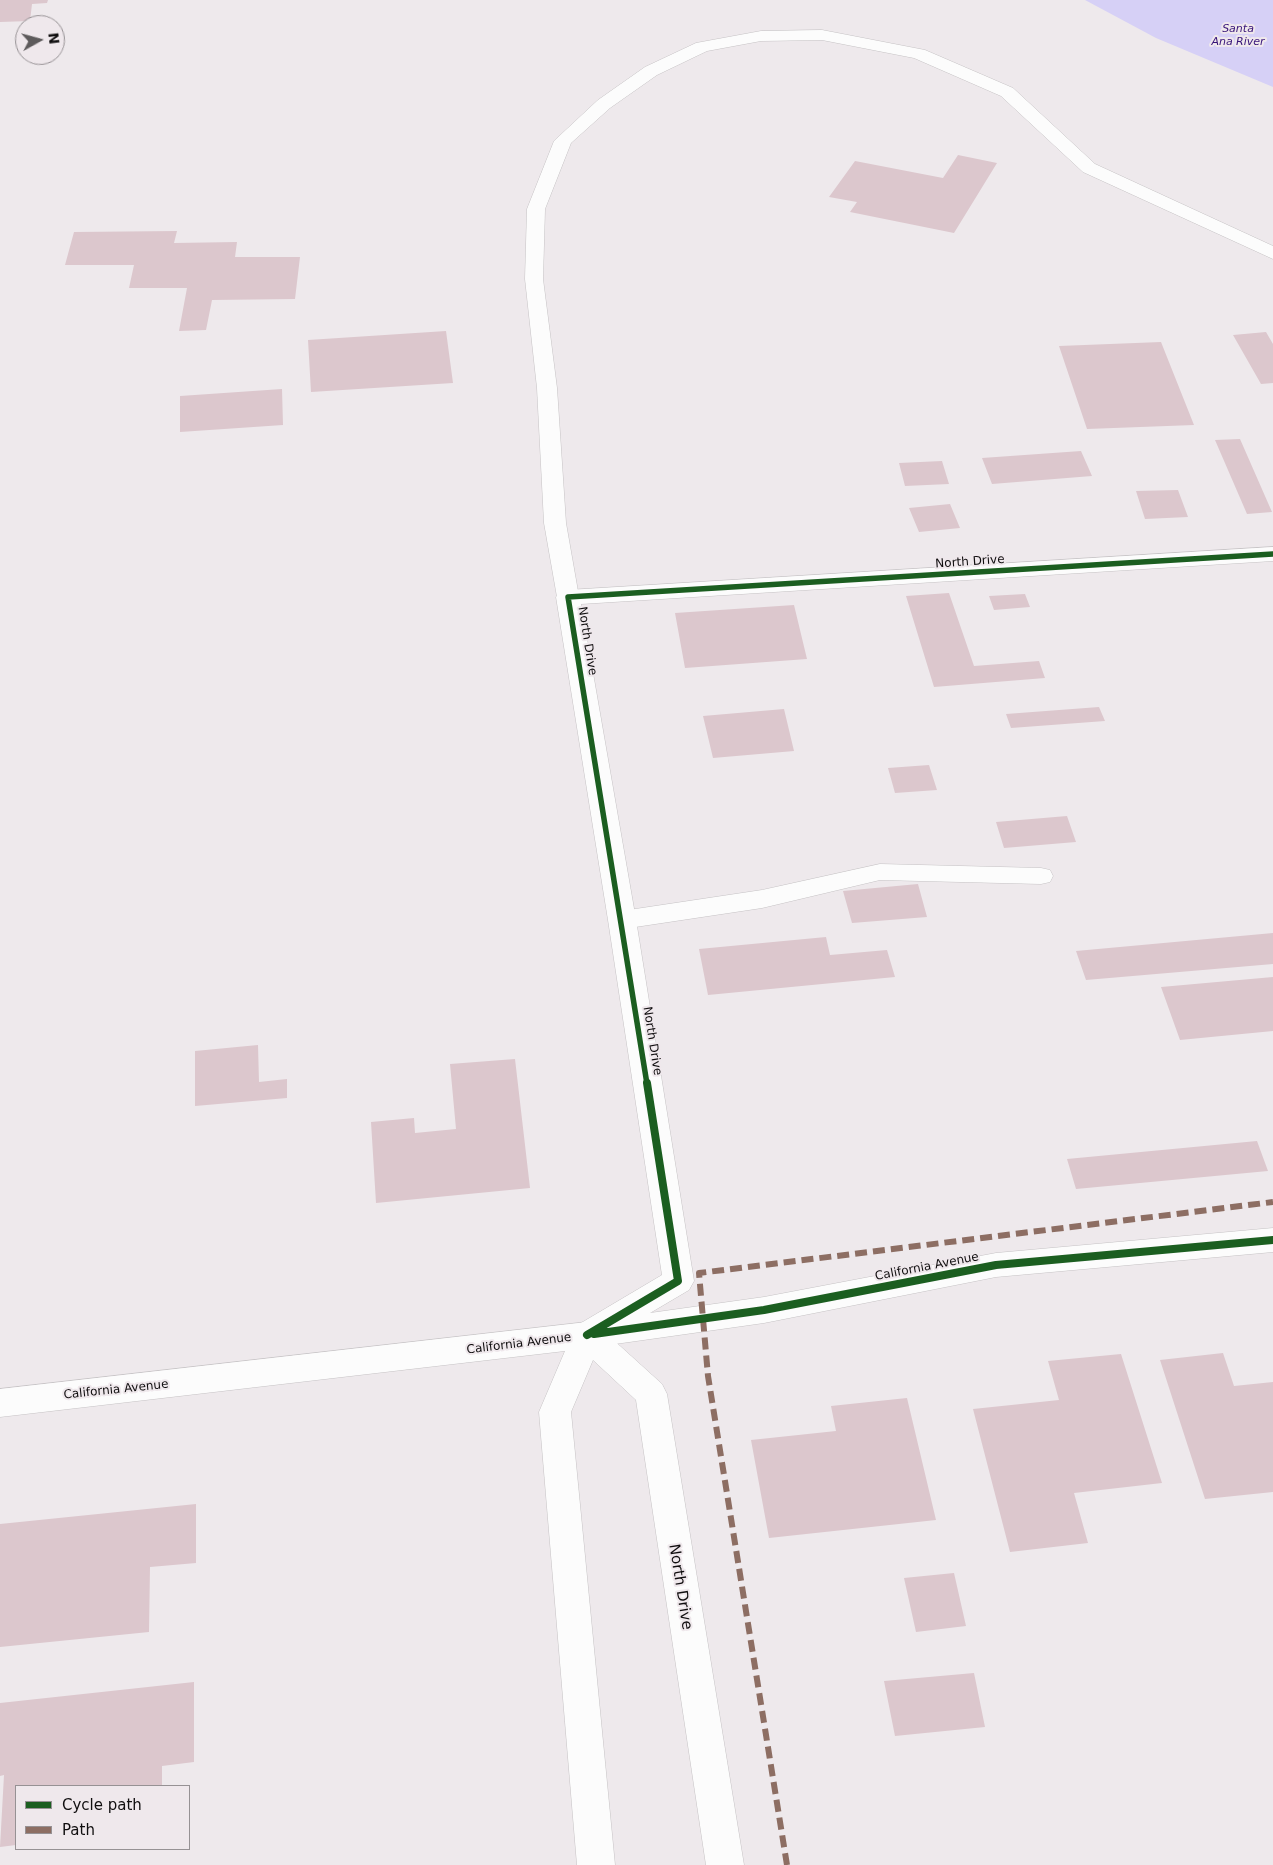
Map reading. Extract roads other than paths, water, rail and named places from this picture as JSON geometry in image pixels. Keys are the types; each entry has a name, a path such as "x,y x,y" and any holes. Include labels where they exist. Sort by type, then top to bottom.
{"street":[{"name":"North Drive","path":"725,1865 651,1394 587,1335 678,1281 622,920 568,597 1273,554"},
{"name":"California Avenue","path":"0,1403 587,1335 764,1310 996,1265 1273,1240"},
{"path":"587,1335 555,1412 596,1865"}],"lane":[{"path":"568,597 555,523 547,388 534,279 536,209 563,142 604,104 651,71 702,47 761,36 822,35 919,54 1007,92 1089,168 1273,253"},
{"path":"622,920 762,899 880,872 1041,876"}],"water":[{"name":"Santa Ana River","path":"1085,0 1273,0 1273,87 1156,38"}]}
